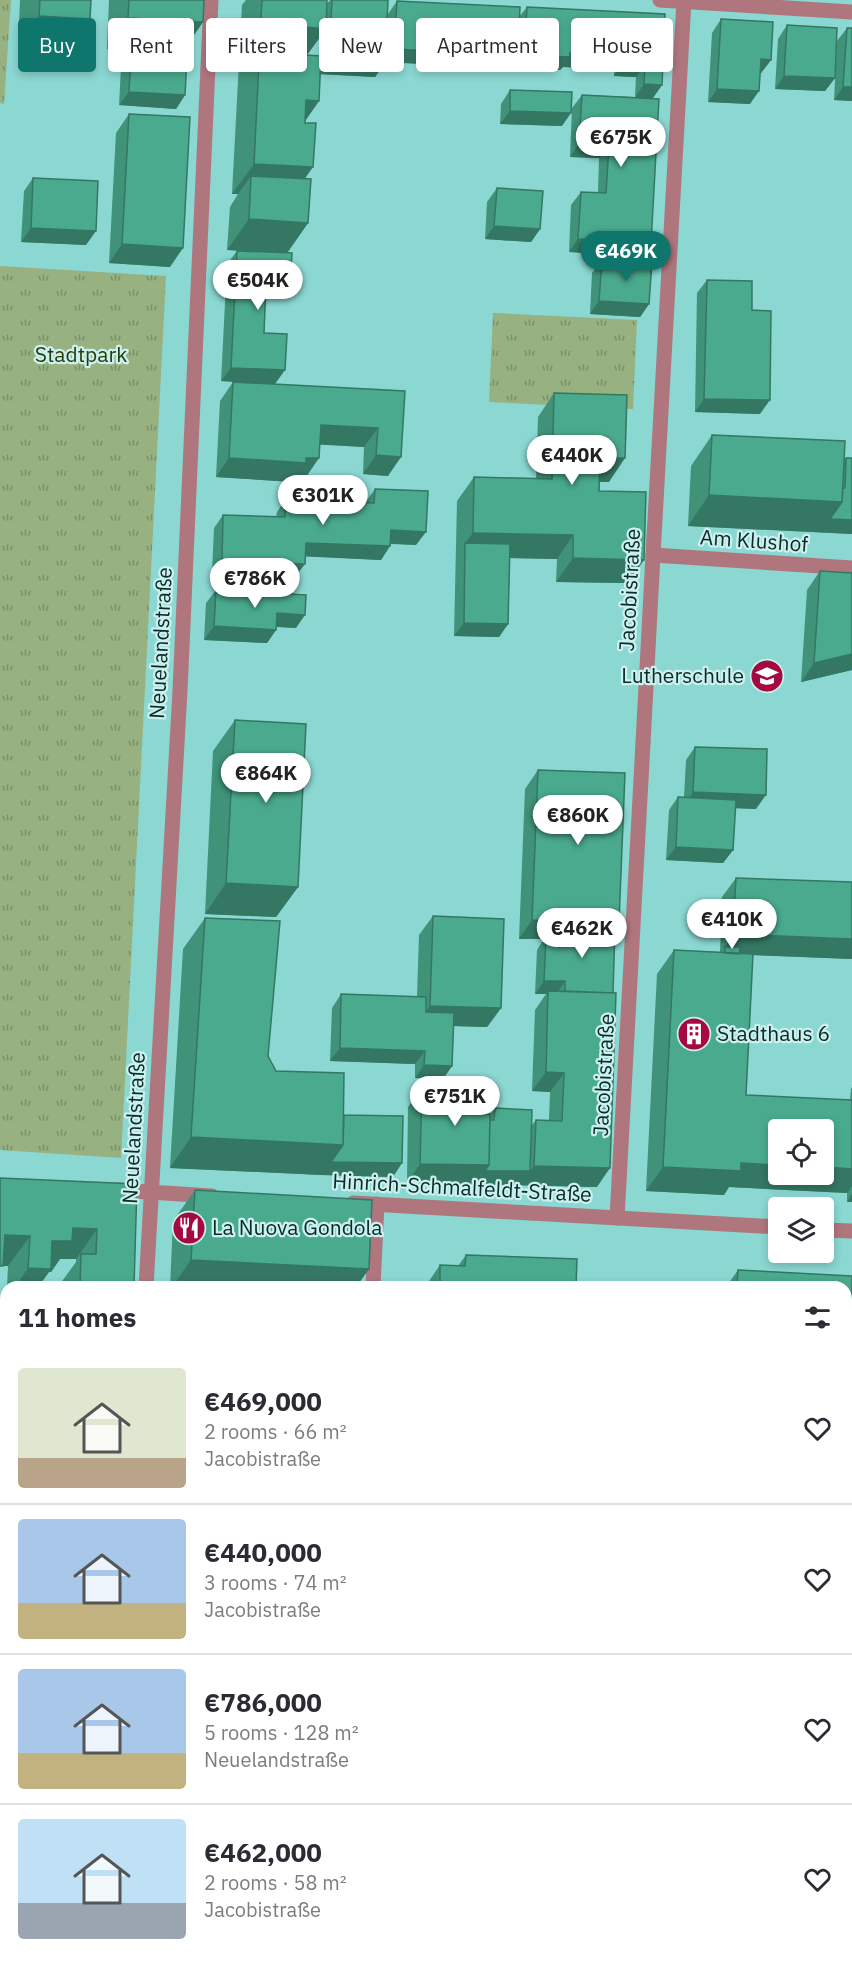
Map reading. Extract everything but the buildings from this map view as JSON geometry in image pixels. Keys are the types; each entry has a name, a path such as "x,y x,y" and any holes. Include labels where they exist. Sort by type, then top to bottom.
{"street":[{"name":"Neuelandstraße","path":"147,1281 180,691 211,0"},
{"path":"660,0 852,12"},
{"name":"Jacobistraße","path":"617,1218 684,1"},
{"name":"Am Klushof","path":"653,555 852,568"},
{"path":"106,1190 228,1196"},
{"name":"Hinrich-Schmalfeldt-Straße","path":"342,1203 768,1226"},
{"path":"373,1281 377,1204"},
{"path":"834,1230 852,1231"}],"green space":[{"path":"0,0 11,0 4,104 0,103"},
{"name":"Stadtpark","path":"0,266 166,276 121,1158 0,1150"},
{"path":"493,313 637,320 633,409 489,402"}],"place":[{"name":"Lutherschule","path":"767,676"},
{"name":"Stadthaus 6","path":"694,1034"},
{"name":"La Nuova Gondola","path":"189,1228"}]}
